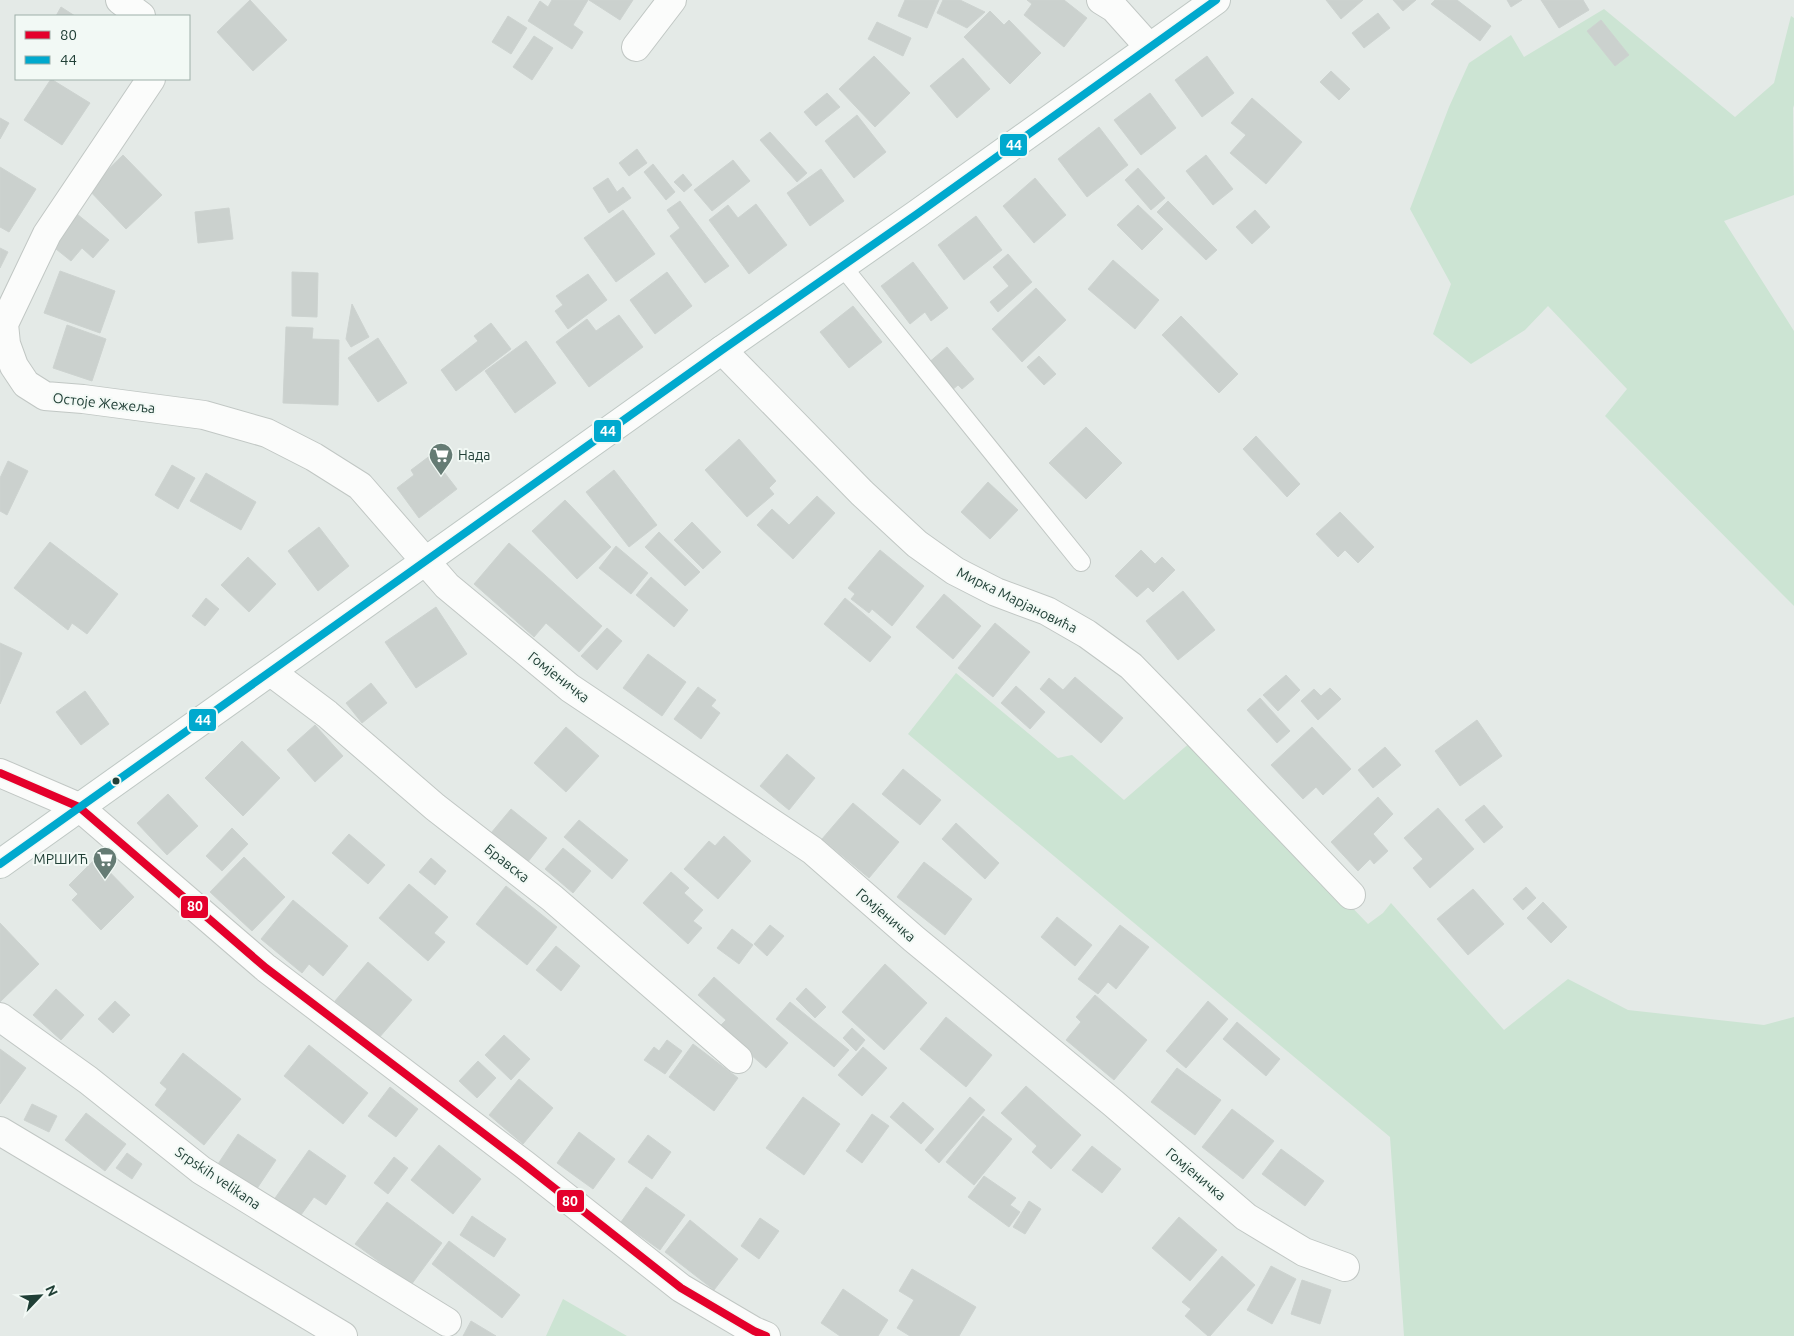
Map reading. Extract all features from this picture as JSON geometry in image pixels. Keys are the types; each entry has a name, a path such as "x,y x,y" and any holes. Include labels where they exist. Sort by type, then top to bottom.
{"street":[{"path":"120,0 140,15"},
{"path":"636,47 672,0"},
{"path":"1101,0 1114,8 1149,47"},
{"path":"0,864 1216,0"},
{"name":"Остоје Жежеља","path":"150,80 47,234 2,323 6,344 14,366 26,384 46,396 109,402 204,415 267,432 314,457 360,486 426,561"},
{"name":"Мирка Марјановића","path":"722,350 862,493 918,544 955,571 996,592 1047,611 1087,634 1130,666 1176,711 1351,895"},
{"name":"Гомјеничка","path":"426,561 447,586 570,688 812,850 914,939 1113,1103 1246,1217 1304,1252 1345,1267"},
{"name":"Бравска","path":"271,672 327,714 435,807 552,898 738,1059"},
{"path":"0,772 79,807 266,968 525,1165 681,1288 754,1331 766,1336"},
{"name":"Srpskih velikana","path":"0,1016 88,1080 201,1170 447,1322"},
{"path":"0,1131 343,1336"}],"lane":[{"path":"842,266 1081,562"}],"green space":[{"path":"1604,9 1735,117 1774,83 1791,16 1794,18 1794,195 1724,221 1794,331 1794,606 1605,416 1627,389 1548,306 1525,330 1471,364 1433,334 1451,284 1410,209 1449,107 1469,63 1511,35 1524,57"},
{"path":"956,673 1058,758 1072,755 1124,800 1192,741 1368,924 1383,913 1391,903 1504,1030 1568,979 1628,1010 1764,1025 1794,1017 1794,1336 1404,1336 1390,1137 908,734"},
{"path":"563,1299 627,1336 546,1336"}],"building":[{"path":"250,0 287,40 253,71 217,32"},
{"path":"552,0 588,0 573,25 583,32 572,49 528,21 540,1 548,7"},
{"path":"589,0 633,0 620,20"},
{"path":"905,0 939,0 927,28 898,16"},
{"path":"943,0 960,0 985,12 967,28 937,13"},
{"path":"1027,0 1064,0 1087,18 1064,47 1024,15 1032,4"},
{"path":"1326,0 1363,0 1341,19"},
{"path":"1393,0 1416,0 1403,11"},
{"path":"1435,0 1457,0 1491,26 1480,41 1431,4"},
{"path":"1507,0 1522,0 1511,7"},
{"path":"1541,0 1583,0 1589,10 1559,28"},
{"path":"61,7 73,15 57,15"},
{"path":"990,11 1004,25 1009,20 1041,53 1010,84 964,37"},
{"path":"1378,13 1390,28 1364,48 1352,33"},
{"path":"508,16 527,28 511,54 492,42"},
{"path":"1601,20 1629,55 1615,66 1587,31"},
{"path":"877,22 911,38 903,56 868,39"},
{"path":"534,36 553,48 532,80 513,67"},
{"path":"874,56 910,93 875,127 839,89"},
{"path":"1207,56 1234,93 1202,117 1175,80"},
{"path":"963,58 990,89 957,118 930,86"},
{"path":"1331,71 1350,89 1339,100 1320,82"},
{"path":"50,80 90,103 62,145 24,120"},
{"path":"827,93 840,107 816,126 804,112"},
{"path":"1150,93 1176,128 1141,155 1114,120"},
{"path":"1252,98 1302,142 1266,184 1230,153 1246,135 1231,123"},
{"path":"857,115 886,152 854,178 825,141"},
{"path":"0,118 9,123 0,139"},
{"path":"1099,127 1128,165 1087,197 1058,159"},
{"path":"770,132 807,173 797,182 760,140"},
{"path":"637,149 647,163 629,176 619,163"},
{"path":"123,155 162,195 126,229 88,189"},
{"path":"1206,155 1233,189 1213,205 1186,171"},
{"path":"733,160 750,181 712,211 694,190"},
{"path":"653,164 675,192 666,200 644,172"},
{"path":"0,167 36,189 9,232 0,227"},
{"path":"1138,168 1165,198 1151,210 1125,180"},
{"path":"821,169 844,201 810,226 787,193"},
{"path":"683,174 692,185 684,192 674,182"},
{"path":"608,178 617,192 623,187 631,198 609,213 593,188"},
{"path":"1035,178 1066,215 1034,243 1003,206"},
{"path":"680,201 729,266 705,283 670,236 680,228 667,210"},
{"path":"1168,201 1217,250 1206,260 1157,212"},
{"path":"756,204 787,245 749,274 709,220 728,205 738,218"},
{"path":"1138,205 1163,229 1142,250 1117,225"},
{"path":"229,208 233,239 198,243 195,212"},
{"path":"623,210 655,254 616,282 584,238"},
{"path":"1255,210 1270,227 1252,244 1236,227"},
{"path":"77,214 109,240 93,258 82,248 71,261 51,245"},
{"path":"976,216 1002,250 964,280 938,245"},
{"path":"0,248 8,252 0,268"},
{"path":"1008,254 1032,282 998,312 990,302 1009,286 993,267"},
{"path":"1113,260 1159,300 1135,329 1088,289"},
{"path":"913,262 948,308 931,321 925,312 910,324 881,286"},
{"path":"60,271 115,291 100,333 44,313"},
{"path":"292,272 318,273 317,317 292,316"},
{"path":"667,272 692,306 655,334 630,300"},
{"path":"588,274 607,300 568,329 555,311 563,305 556,296"},
{"path":"1036,288 1066,320 1022,362 992,329"},
{"path":"352,304 369,337 351,347 346,339"},
{"path":"853,306 882,342 849,368 820,332"},
{"path":"619,315 643,347 589,387 556,342 587,319 596,331"},
{"path":"1181,316 1238,374 1219,393 1162,335"},
{"path":"491,323 511,349 456,391 441,370 478,341 474,336"},
{"path":"67,325 106,339 92,381 53,368"},
{"path":"286,327 313,328 312,339 339,340 338,405 283,403"},
{"path":"378,338 407,383 378,402 348,358"},
{"path":"526,341 556,383 515,413 485,371"},
{"path":"947,347 974,379 962,389 958,385 951,391 927,364"},
{"path":"1039,356 1056,374 1044,385 1027,367"},
{"path":"1086,427 1122,463 1086,499 1049,463"},
{"path":"1256,436 1300,484 1287,497 1243,449"},
{"path":"739,439 776,481 769,488 774,494 747,517 705,470"},
{"path":"431,455 457,489 419,518 397,488 414,475 411,470"},
{"path":"8,461 28,471 7,515 0,511 0,478"},
{"path":"172,465 195,478 178,509 155,495"},
{"path":"614,470 657,525 629,547 586,492"},
{"path":"206,473 256,502 241,530 190,501"},
{"path":"988,482 1018,510 990,539 961,512"},
{"path":"817,496 835,513 793,559 757,525 772,509 789,525"},
{"path":"565,500 611,547 577,579 532,531"},
{"path":"1340,512 1374,547 1358,563 1345,550 1338,557 1316,534"},
{"path":"692,522 721,552 703,569 674,540"},
{"path":"319,527 349,566 318,591 288,551"},
{"path":"659,532 700,572 685,586 645,547"},
{"path":"50,542 118,594 87,634 72,623 68,630 14,588"},
{"path":"509,543 602,626 579,652 546,623 534,637 474,584"},
{"path":"616,546 648,573 631,594 599,568"},
{"path":"880,550 924,586 892,626 872,609 869,613 851,599 855,594 848,588"},
{"path":"1141,550 1155,564 1162,557 1175,570 1153,592 1148,587 1137,597 1115,576"},
{"path":"248,557 276,584 249,612 221,585"},
{"path":"651,577 688,610 674,627 636,595"},
{"path":"1183,591 1215,630 1178,660 1146,621"},
{"path":"944,594 981,626 953,659 916,627"},
{"path":"206,598 219,609 205,626 192,616"},
{"path":"845,598 891,637 870,662 824,624"},
{"path":"436,607 467,654 416,688 385,642"},
{"path":"995,623 1030,652 993,697 958,668"},
{"path":"607,628 622,641 597,670 581,656"},
{"path":"0,643 22,653 0,704"},
{"path":"648,654 686,682 662,716 623,688"},
{"path":"1286,675 1300,690 1278,711 1263,695"},
{"path":"1075,677 1123,718 1101,743 1040,689 1049,678 1063,690"},
{"path":"371,683 387,703 362,723 346,703"},
{"path":"1016,686 1045,712 1030,729 1001,703"},
{"path":"698,687 716,700 711,706 720,713 701,739 674,719"},
{"path":"1330,688 1341,699 1318,720 1301,701 1314,689 1321,696"},
{"path":"85,691 109,724 81,745 56,712"},
{"path":"1260,698 1290,731 1277,743 1247,710"},
{"path":"1477,720 1502,756 1460,786 1435,751"},
{"path":"315,725 343,756 315,782 287,750"},
{"path":"566,727 599,756 566,792 534,763"},
{"path":"1312,727 1351,769 1323,795 1316,787 1303,799 1271,765"},
{"path":"242,741 280,778 243,816 205,778"},
{"path":"1385,747 1401,765 1373,788 1358,770"},
{"path":"787,754 815,778 789,810 760,786"},
{"path":"903,769 941,800 920,825 882,794"},
{"path":"168,794 198,826 167,855 137,823"},
{"path":"1378,797 1393,814 1373,834 1388,851 1374,864 1370,859 1358,871 1331,842"},
{"path":"853,803 899,842 869,878 822,839"},
{"path":"1484,805 1503,827 1484,843 1465,820"},
{"path":"1438,808 1474,849 1430,888 1413,868 1423,859 1404,838"},
{"path":"511,809 547,838 527,863 491,833"},
{"path":"579,820 628,860 612,879 564,837"},
{"path":"956,823 999,863 985,879 942,839"},
{"path":"232,828 248,844 222,871 206,856"},
{"path":"349,834 385,865 368,884 332,853"},
{"path":"724,836 751,861 718,899 684,869 709,841 715,846"},
{"path":"563,848 591,871 573,893 545,869"},
{"path":"244,857 285,897 252,931 210,892"},
{"path":"96,858 134,897 101,930 72,900 78,894 69,885"},
{"path":"431,858 446,871 435,885 419,872"},
{"path":"924,862 972,899 945,935 897,897"},
{"path":"671,872 689,888 684,893 703,910 693,921 702,928 688,944 643,903"},
{"path":"409,884 448,917 434,933 445,942 428,961 379,918"},
{"path":"506,886 557,927 527,965 476,924"},
{"path":"1526,887 1536,898 1523,910 1513,899"},
{"path":"1473,889 1504,924 1468,955 1437,919"},
{"path":"293,900 348,946 323,976 309,964 302,973 261,939"},
{"path":"1543,902 1567,927 1551,943 1527,918"},
{"path":"1057,917 1092,945 1075,966 1041,937"},
{"path":"0,923 39,964 0,1002"},
{"path":"770,925 784,936 767,956 754,944"},
{"path":"1120,925 1149,947 1116,989 1108,982 1098,994 1078,979"},
{"path":"732,929 753,945 739,964 717,948"},
{"path":"556,946 580,966 561,991 536,970"},
{"path":"368,962 412,1000 378,1039 335,1001"},
{"path":"885,964 927,1003 884,1050 842,1012"},
{"path":"714,977 788,1043 766,1068 719,1027 726,1020 698,995"},
{"path":"806,988 826,1007 815,1018 796,999"},
{"path":"56,989 84,1015 61,1040 33,1015"},
{"path":"1095,995 1147,1040 1114,1080 1066,1040 1081,1022 1076,1017"},
{"path":"115,1001 130,1015 113,1033 98,1019"},
{"path":"1208,1001 1228,1019 1186,1068 1166,1051"},
{"path":"790,1002 849,1050 834,1067 776,1019"},
{"path":"946,1017 992,1055 966,1087 920,1049"},
{"path":"1237,1022 1280,1059 1266,1076 1223,1039"},
{"path":"852,1028 865,1040 856,1051 843,1038"},
{"path":"504,1035 530,1059 511,1080 485,1055"},
{"path":"667,1040 682,1051 665,1074 644,1060 654,1047 659,1051"},
{"path":"693,1044 738,1078 714,1111 669,1077"},
{"path":"309,1045 368,1093 343,1124 284,1076"},
{"path":"863,1047 887,1068 862,1096 838,1075"},
{"path":"0,1049 26,1068 0,1104"},
{"path":"183,1053 241,1099 204,1145 155,1105 167,1089 160,1083"},
{"path":"478,1061 496,1078 477,1098 459,1081"},
{"path":"1177,1068 1221,1100 1195,1135 1151,1102"},
{"path":"519,1079 553,1108 523,1144 489,1115"},
{"path":"1026,1086 1081,1135 1051,1169 1032,1152 1037,1146 1001,1113"},
{"path":"390,1087 418,1109 396,1137 368,1116"},
{"path":"803,1097 840,1124 804,1175 766,1148"},
{"path":"970,1097 985,1110 939,1163 925,1150"},
{"path":"903,1102 934,1129 921,1144 890,1117"},
{"path":"32,1104 57,1116 49,1132 24,1120"},
{"path":"1232,1109 1274,1141 1243,1179 1202,1147"},
{"path":"86,1113 126,1144 105,1171 65,1140"},
{"path":"872,1114 889,1126 862,1163 846,1151"},
{"path":"983,1116 1012,1139 974,1185 946,1162"},
{"path":"579,1132 615,1159 593,1189 557,1163"},
{"path":"238,1134 276,1160 256,1190 218,1164"},
{"path":"648,1135 671,1152 652,1179 628,1162"},
{"path":"439,1145 481,1179 453,1214 411,1180"},
{"path":"1092,1146 1121,1169 1102,1193 1072,1170"},
{"path":"1281,1149 1324,1181 1305,1206 1262,1174"},
{"path":"309,1150 346,1176 326,1205 314,1197 298,1219 273,1201"},
{"path":"127,1153 142,1164 132,1179 116,1168"},
{"path":"394,1157 408,1168 388,1194 374,1183"},
{"path":"984,1176 1016,1198 1010,1205 1020,1212 1009,1227 968,1197"},
{"path":"646,1187 685,1215 660,1250 621,1222"},
{"path":"1029,1201 1041,1209 1025,1234 1013,1227"},
{"path":"387,1202 442,1243 411,1285 355,1244"},
{"path":"472,1216 506,1239 494,1257 460,1235"},
{"path":"1179,1217 1217,1250 1190,1281 1152,1248"},
{"path":"760,1218 779,1231 759,1259 741,1246"},
{"path":"690,1220 738,1259 714,1290 665,1252"},
{"path":"449,1241 520,1295 502,1318 432,1264"},
{"path":"1222,1256 1255,1285 1208,1336 1185,1316 1191,1309 1182,1302"},
{"path":"1271,1266 1296,1279 1272,1324 1247,1310"},
{"path":"912,1269 976,1307 959,1336 910,1336 897,1328 914,1300 899,1291"},
{"path":"1302,1280 1331,1290 1320,1324 1291,1314"},
{"path":"843,1289 888,1320 878,1336 840,1336 821,1323"},
{"path":"471,1321 496,1336 463,1336"}],"transit line":[{"name":"44","path":"0,864 1216,0"},
{"name":"80","path":"0,773 79,807 266,968 525,1165 681,1288 754,1331 766,1336"}],"place":[{"name":"Нада","path":"441,476"},
{"name":"МРШИЋ","path":"105,880"}]}
